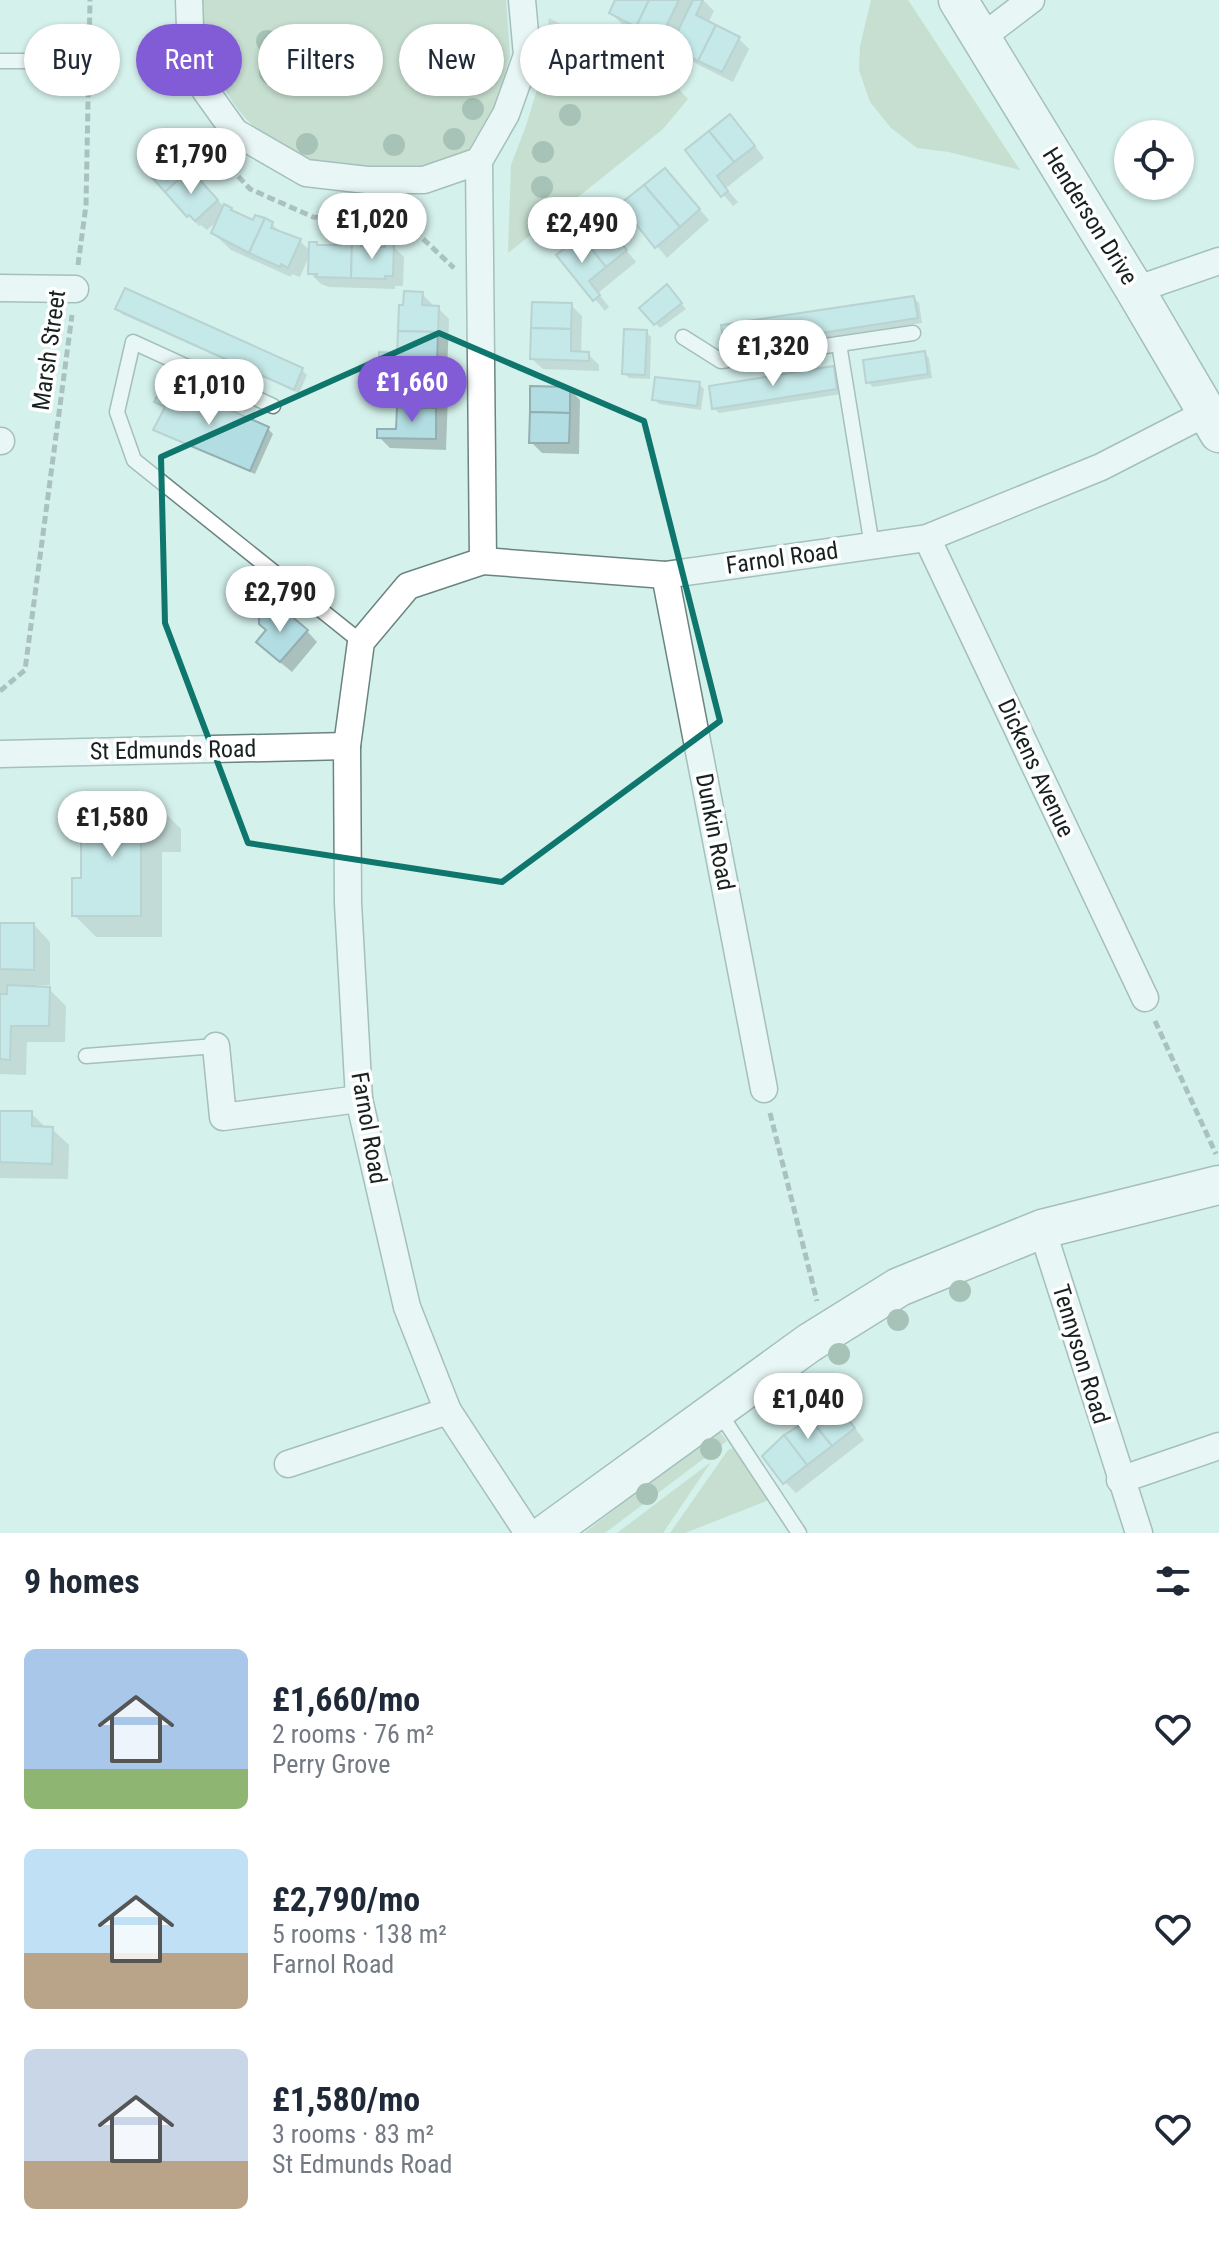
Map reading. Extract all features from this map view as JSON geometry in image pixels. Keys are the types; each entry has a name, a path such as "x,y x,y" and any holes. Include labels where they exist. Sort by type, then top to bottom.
{"street":[{"path":"189,0 190,27 205,90 235,132 306,173 367,180 424,180 479,161"},
{"path":"483,561 479,161 506,114 527,55 522,0"},
{"name":"Henderson Drive","path":"958,0 1213,423"},
{"path":"981,38 1031,0"},
{"path":"1135,290 1219,261"},
{"path":"0,288 75,289"},
{"name":"Farnol Road","path":"528,1533 448,1411 407,1307 359,1099 348,903 347,746 361,642 408,586 483,561 665,575 927,538 1213,423"},
{"name":"Dickens Avenue","path":"927,538 1145,998"},
{"name":"Dunkin Road","path":"665,575 764,1089"},
{"name":"St Edmunds Road","path":"0,754 347,746"},
{"path":"216,1046 223,1117 359,1099"},
{"path":"547,1533 825,1333 899,1287 1042,1229 1219,1185"},
{"name":"Tennyson Road","path":"1042,1229 1139,1533"},
{"path":"288,1464 448,1411"},
{"path":"1120,1480 1219,1446"}],"lane":[{"path":"0,61 24,61"},
{"path":"683,337 721,361 913,333"},
{"path":"273,406 133,342 117,412 134,460 361,642"},
{"path":"839,344 872,546"},
{"path":"86,1056 216,1046"},
{"path":"717,1409 799,1533"}],"path":[{"name":"Marsh Street","path":"0,691 25,670 86,205 90,0"},
{"path":"1145,998 1219,1161"},
{"path":"764,1089 825,1333"}],"highlighted area":[{"path":"439,333 644,421 720,721 502,882 248,843 165,623 161,457"}],"green space":[{"path":"202,0 506,0 510,56 504,75 504,24 399,24 399,96 498,96 495,104 466,154 391,172 345,173 315,165 287,152 262,135 241,113 229,96 242,96 242,24 204,24"},
{"path":"871,0 908,0 1020,170 949,152 917,148 891,128 870,102 859,70 860,46"},
{"path":"535,96 685,96 688,99 663,129 508,253 511,165"},
{"path":"718,1430 727,1441 605,1533 584,1533"},
{"path":"733,1448 769,1500 685,1533 670,1533 728,1450"},
{"path":"711,1462 663,1533 617,1533"}],"building":[{"path":"615,0 649,0 637,24 630,24 609,13"},
{"path":"649,0 679,0 667,24 637,24"},
{"path":"693,0 703,0 696,15 716,25 698,61 693,58 693,24 681,24"},
{"path":"716,25 740,37 722,72 698,61"},
{"path":"730,114 755,146 734,162 709,131"},
{"path":"709,131 734,162 717,176 728,191 721,197 685,150"},
{"path":"162,137 190,169 165,192 138,158"},
{"path":"665,168 700,209 680,227 644,185"},
{"path":"190,169 218,200 195,221 189,215 187,217 165,192"},
{"path":"644,185 680,227 655,248 620,204"},
{"path":"224,204 253,220 255,215 265,218 249,253 211,233"},
{"path":"265,218 273,222 271,228 301,239 288,268 249,253"},
{"path":"602,219 627,250 606,267 581,236"},
{"path":"581,236 606,267 589,281 600,295 593,301 556,255"},
{"path":"341,239 352,240 351,278 308,274 309,242 341,245"},
{"path":"352,240 361,240 361,246 385,247 385,244 394,244 393,276 385,276 385,279 351,278"},
{"path":"667,284 682,303 654,325 639,308"},
{"path":"125,288 303,368 294,390 115,309"},
{"path":"404,291 423,292 422,305 439,306 438,332 398,331 399,305 403,305"},
{"path":"914,296 918,318 724,348 721,325"},
{"path":"532,302 572,303 571,329 531,328"},
{"path":"531,328 571,329 571,351 589,352 589,361 530,359"},
{"path":"624,329 647,330 645,375 622,374"},
{"path":"398,331 438,332 437,364 379,362 379,352 397,353"},
{"path":"925,351 928,374 866,383 863,360"},
{"path":"834,366 837,389 712,409 709,386"},
{"path":"655,377 700,382 697,406 652,400"},
{"path":"164,381 269,427 250,471 153,430 165,407 154,402"},
{"path":"398,381 437,382 436,408 397,407"},
{"path":"530,386 570,387 570,413 530,412"},
{"path":"397,407 436,408 436,439 377,438 377,429 396,429"},
{"path":"530,412 570,413 569,443 529,443"},
{"path":"283,609 308,630 280,662 256,642 266,630 259,624 263,613 270,613 276,618"},
{"path":"81,804 160,805 160,831 141,831 141,916 72,916 72,878 81,878"},
{"path":"0,923 34,923 34,970 0,969"},
{"path":"7,985 50,987 49,1026 11,1026 10,1060 0,1059 0,994 7,994"},
{"path":"0,1111 32,1111 32,1126 53,1127 52,1164 0,1162"},
{"path":"833,1400 855,1428 832,1446 810,1419 823,1408 821,1406"},
{"path":"810,1419 832,1446 807,1465 784,1435"},
{"path":"784,1435 807,1465 783,1484 762,1456"}]}
